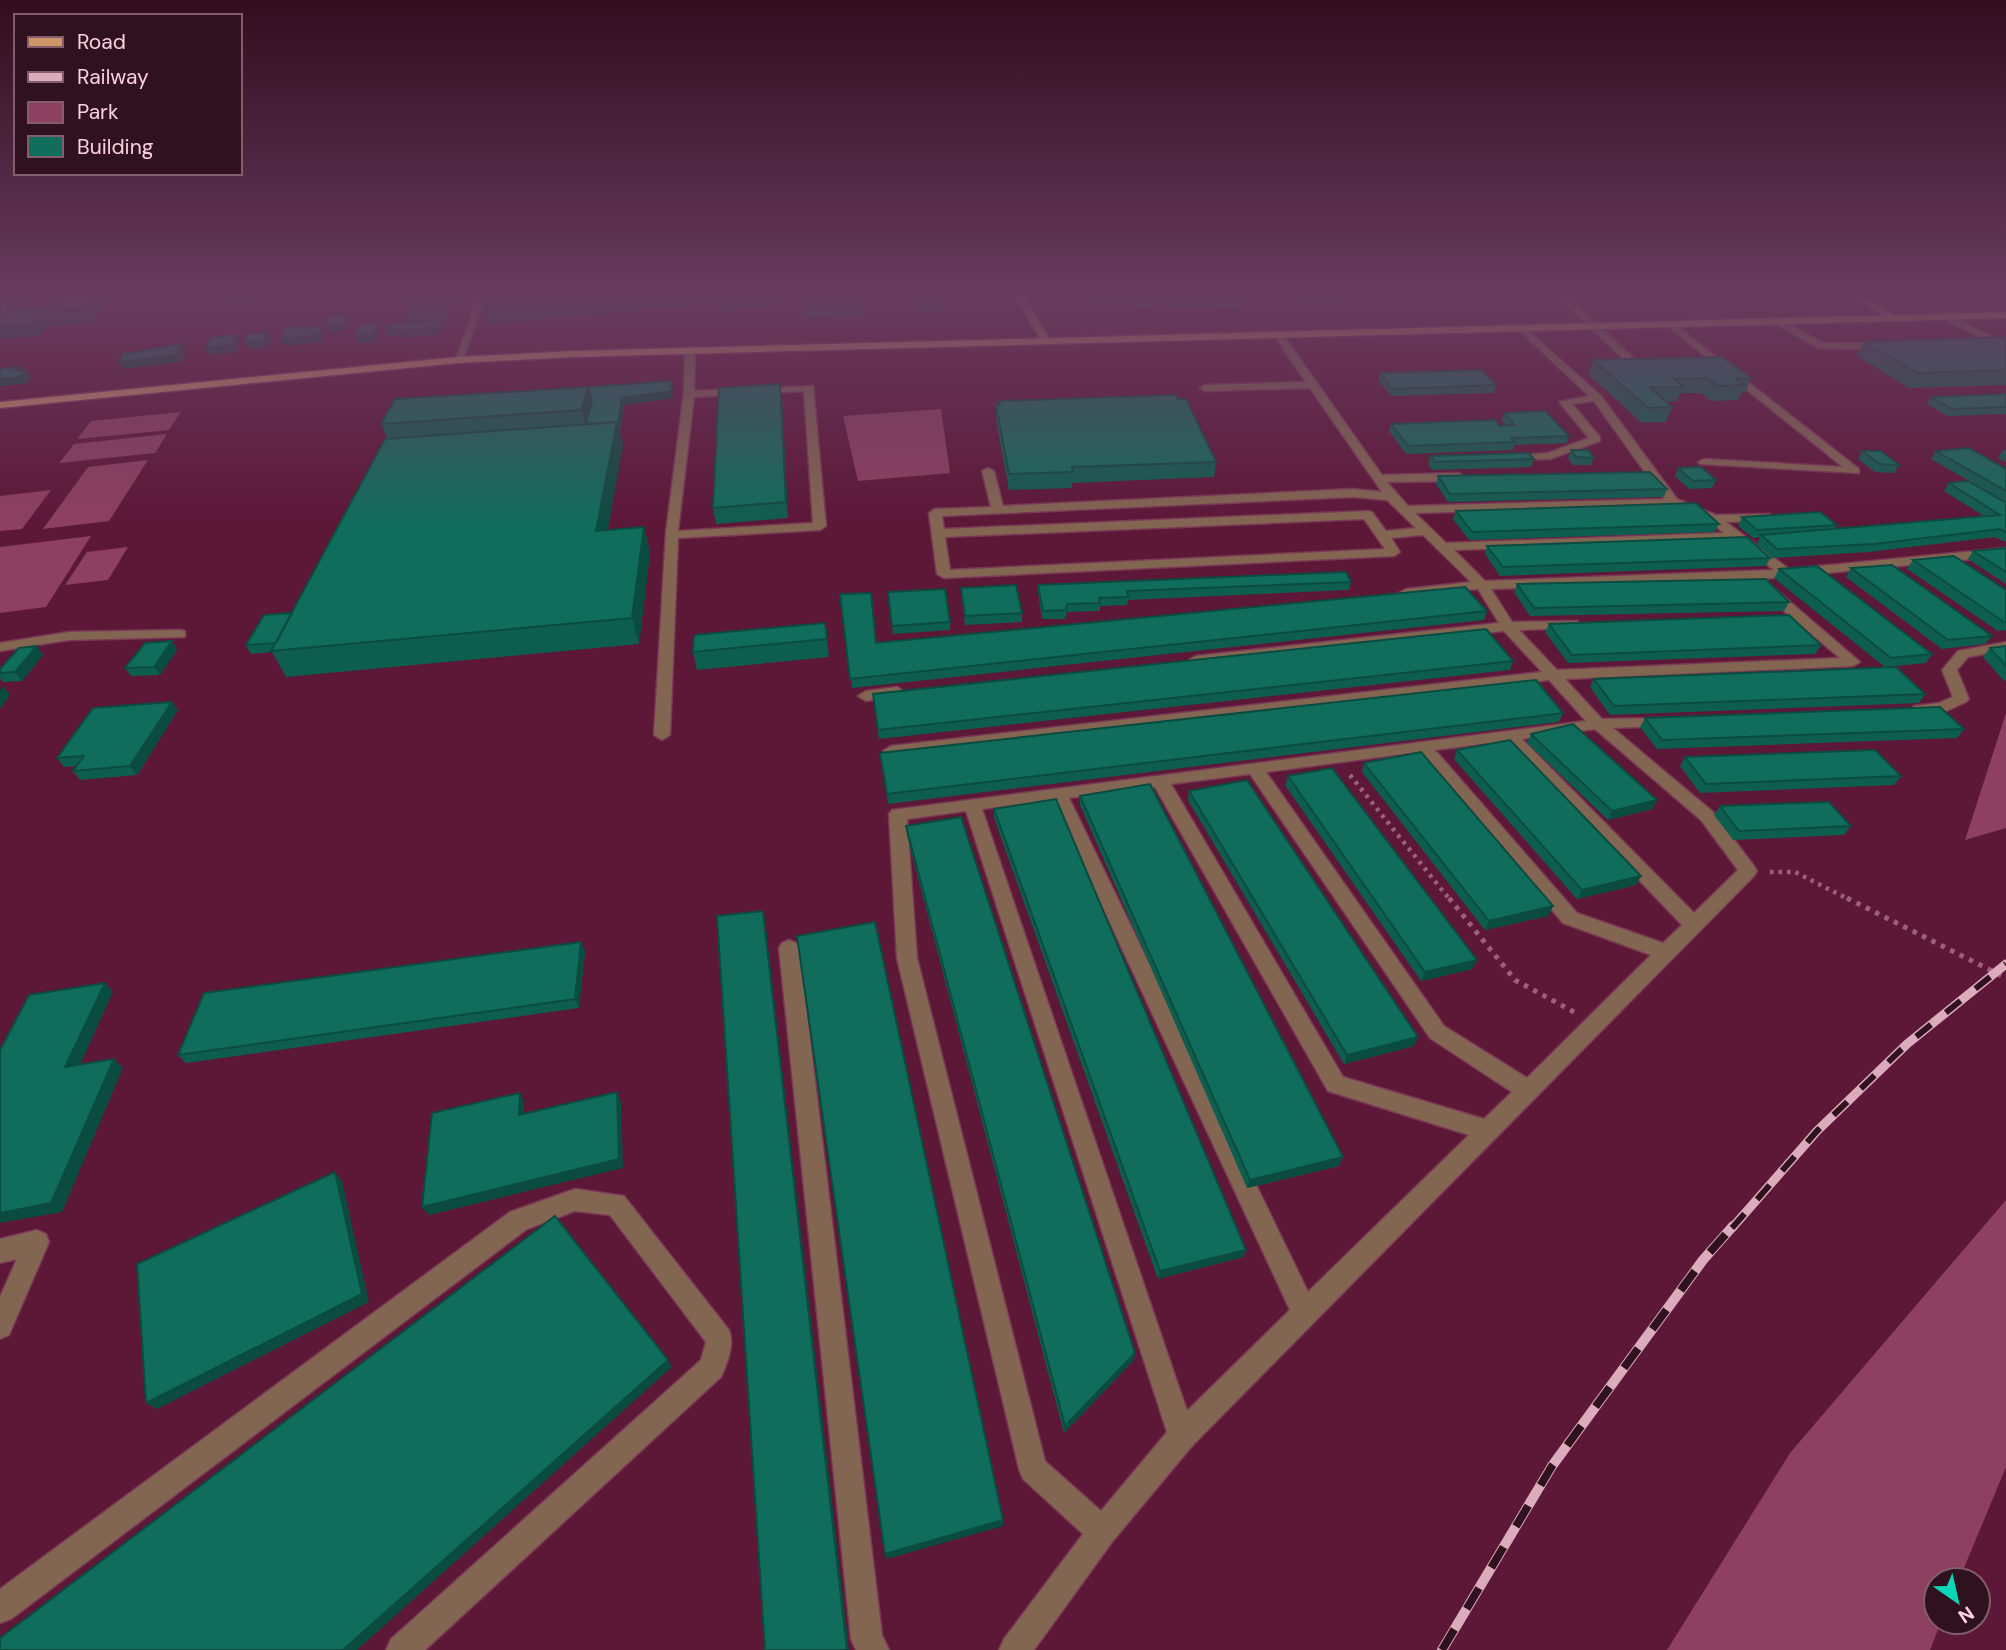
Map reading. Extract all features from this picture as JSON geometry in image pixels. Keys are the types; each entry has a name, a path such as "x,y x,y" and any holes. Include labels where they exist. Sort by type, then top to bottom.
{"main road":[{"path":"0,405 336,372"}],"lane":[{"path":"662,735 672,536 690,372"},
{"path":"1015,1650 1102,1532 1182,1436 1748,871 1707,816 1598,724 1508,626 1482,585 1391,496 1305,372"},
{"path":"1569,372 1597,398 1673,502"},
{"path":"1704,461 1855,471 1731,372"},
{"path":"1205,388 1314,385"},
{"path":"672,536 820,526 809,388 689,394"},
{"path":"1496,458 1550,456 1596,439 1564,402 1597,398"},
{"path":"988,471 998,508"},
{"path":"1639,473 1653,472"},
{"path":"1379,479 1475,477"},
{"path":"940,533 1368,515 1394,552 944,574 936,513 1353,493 1391,496"},
{"path":"1404,510 1673,502 1714,519 1785,572"},
{"path":"1714,519 1778,516"},
{"path":"1384,536 1424,531"},
{"path":"1441,547 1735,536"},
{"path":"1387,594 1482,585 1752,576 2006,552"},
{"path":"891,751 1554,675 1853,662 1752,576"},
{"path":"1771,618 1799,617"},
{"path":"1180,662 1508,626 1591,623"},
{"path":"0,647 69,636 180,634"},
{"path":"1901,710 1942,708 1961,699 1949,670 1963,654 2006,646"},
{"path":"866,696 907,691"},
{"path":"1102,1532 1033,1468 907,958 898,814 1598,724 1681,720"},
{"path":"1509,735 1694,926"},
{"path":"1422,746 1570,918 1668,953"},
{"path":"1254,768 1437,1032 1529,1091"},
{"path":"1160,780 1336,1084 1489,1131"},
{"path":"1058,793 1305,1313"},
{"path":"972,804 1182,1436"},
{"path":"789,948 867,1639 873,1650"},
{"path":"0,1608 520,1220 575,1200 615,1203 720,1339 712,1368 402,1650"},
{"path":"0,1251 37,1242 0,1326"}],"path":[{"path":"1336,757 1515,980 1596,1024"},
{"path":"1748,871 1795,872 2006,978"}],"green space":[{"path":"941,409 950,473 858,481 843,416"},
{"path":"181,412 169,430 77,439 91,421"},
{"path":"167,434 155,453 59,463 74,444"},
{"path":"148,460 109,521 43,529 88,467"},
{"path":"51,490 22,529 0,531 0,496"},
{"path":"91,536 46,607 0,613 0,547"},
{"path":"128,547 108,580 65,585 87,552"},
{"path":"2006,713 2006,828 1965,840"},
{"path":"2006,1200 2006,1467 1965,1566 1922,1566 1922,1636 1936,1636 1930,1650 1667,1650 1790,1453"}],"building":[{"path":"0,372 24,372 20,377 0,379"},
{"path":"1483,372 1496,385 1392,389 1380,373"},
{"path":"1607,372 1743,372 1751,378 1736,379 1744,385 1717,386 1708,378 1674,379 1684,387 1649,387 1672,407 1648,408"},
{"path":"671,381 671,391 622,398 618,422 586,424 592,401 588,387"},
{"path":"780,384 786,502 713,508 719,388"},
{"path":"588,387 581,410 381,424 395,399"},
{"path":"2006,394 2006,407 1952,409 1931,397"},
{"path":"1176,395 1178,399 1186,399 1216,462 1072,467 1073,472 1009,474 996,405 1000,405 999,401"},
{"path":"1545,411 1569,436 1511,438 1515,442 1408,446 1391,424 1495,420 1500,426 1515,425 1504,413"},
{"path":"617,422 596,531 644,527 632,618 271,651 385,439"},
{"path":"1969,448 2006,469 2006,491 1936,451"},
{"path":"1571,450 1588,450 1594,458 1576,457"},
{"path":"1862,451 1881,451 1899,465 1880,464"},
{"path":"1529,453 1534,459 1435,462 1430,456"},
{"path":"1701,467 1716,480 1693,481 1678,468"},
{"path":"1650,472 1667,489 1450,494 1438,476"},
{"path":"1968,481 2006,503 2006,532 2000,529 1874,544 1777,549 1761,535 2000,515 1949,483"},
{"path":"1696,503 1719,524 1472,532 1456,511"},
{"path":"1820,512 1837,525 1757,530 1742,517"},
{"path":"1747,537 1770,558 1503,567 1487,546"},
{"path":"2006,548 2006,572 1973,551"},
{"path":"1954,556 2006,590 2006,622 1913,560"},
{"path":"1892,565 1992,636 1948,640 1851,568"},
{"path":"1817,566 1932,654 1891,658 1779,569"},
{"path":"1346,572 1351,582 1127,591 1128,597 1099,598 1100,603 1067,604 1066,610 1043,611 1038,585"},
{"path":"1766,579 1789,602 1534,608 1517,584"},
{"path":"1016,585 1022,613 965,616 961,588"},
{"path":"1465,587 1487,611 850,679 840,594 871,593 876,643"},
{"path":"945,589 950,622 892,626 888,592"},
{"path":"292,613 276,643 246,645 264,615"},
{"path":"1789,615 1821,645 1572,655 1549,624"},
{"path":"825,623 827,639 693,652 694,635"},
{"path":"1486,629 1513,661 878,730 873,694"},
{"path":"172,641 154,667 125,668 145,643"},
{"path":"37,646 15,672 0,673 0,669 19,648"},
{"path":"2006,646 2006,666 1990,648"},
{"path":"1896,667 1925,694 1614,706 1594,679"},
{"path":"1536,680 1563,713 887,794 880,753"},
{"path":"172,702 130,766 73,771 84,756 57,758 93,708"},
{"path":"1940,707 1964,729 1662,740 1645,718"},
{"path":"1573,724 1657,800 1612,811 1531,734"},
{"path":"1510,740 1641,876 1582,890 1457,750"},
{"path":"1875,750 1901,776 1706,784 1685,757"},
{"path":"1421,752 1553,906 1489,921 1364,763"},
{"path":"1332,768 1477,960 1425,972 1288,776"},
{"path":"1247,780 1418,1037 1347,1055 1189,791"},
{"path":"1150,784 1343,1157 1250,1180 1080,796"},
{"path":"1056,799 1246,1250 1160,1271 994,809"},
{"path":"1829,802 1851,826 1739,831 1720,806"},
{"path":"961,817 1135,1353 1065,1426 906,826"},
{"path":"763,911 847,1650 765,1650 717,916"},
{"path":"875,922 1003,1520 885,1554 797,936"},
{"path":"581,942 575,999 178,1055 204,993"},
{"path":"105,983 65,1067 114,1059 51,1203 0,1213 0,1050 29,995"},
{"path":"617,1092 619,1159 422,1207 432,1113 520,1093 519,1115"},
{"path":"335,1172 362,1294 146,1403 137,1264"},
{"path":"555,1216 668,1360 343,1650 0,1650 0,1638"}],"railway":[{"path":"1732,1228 1817,1131 1907,1044 2006,964"},
{"path":"1442,1650 1552,1466 1703,1260 1733,1226"}]}
